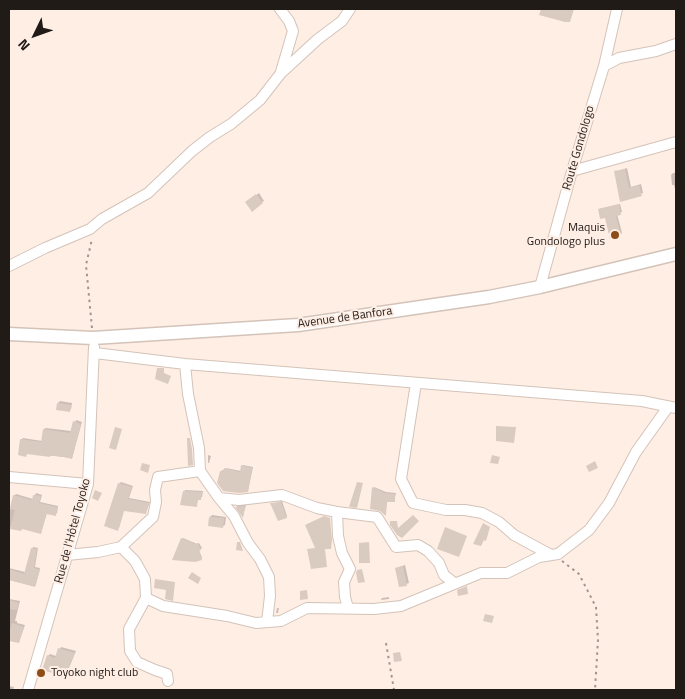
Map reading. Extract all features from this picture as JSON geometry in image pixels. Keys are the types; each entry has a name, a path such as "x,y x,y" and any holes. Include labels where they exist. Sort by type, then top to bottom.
{"main road":[{"name":"Avenue de Banfora","path":"9,334 93,338 298,325 540,288 676,254"}],"street":[{"path":"280,9 290,21 293,31 280,73"},
{"path":"9,266 90,229 148,193 192,151 231,124 260,100 280,73 318,39 342,21 350,9"},
{"name":"Route Gondologo","path":"540,288 572,171 604,66 617,9"},
{"path":"604,66 619,58 656,51 676,44"},
{"path":"572,171 676,140"},
{"name":"Rue de l'Hôtel Toyoko","path":"28,690 88,484 95,353 93,338"},
{"path":"95,353 186,364 642,401 672,408 636,452 609,503 589,530 558,554 539,556 507,573 481,573 401,606 374,609 307,608 281,622 256,623 227,616 163,606 146,598"},
{"path":"186,364 188,394 199,448 200,471 234,516 248,543 270,577 267,622"},
{"path":"416,383 401,479 413,503 446,510 465,510 482,513 499,522 514,535 551,555"},
{"path":"67,555 122,547 153,517 158,477 200,471"},
{"path":"9,477 88,484"},
{"path":"219,498 239,500 282,495 318,508 377,517 396,547 418,545 428,551 439,564 444,575 454,583"},
{"path":"337,512 338,536 342,553 350,569 344,582 348,608"},
{"path":"122,547 136,561 145,579 146,598 129,629 130,651 137,662 167,674 168,681"}],"path":[{"path":"93,338 86,265 97,223"},
{"path":"551,555 579,574 596,607 598,640 595,690"},
{"path":"386,643 394,690"}],"building":[{"path":"541,9 574,9 570,22 565,22 539,15"},
{"path":"625,169 629,188 639,185 642,196 620,202 614,171"},
{"path":"256,194 263,203 252,212 245,202"},
{"path":"619,204 621,215 616,216 621,236 610,239 605,218 600,219 598,209"},
{"path":"157,368 164,368 164,373 171,376 168,384 155,379"},
{"path":"57,403 71,405 70,412 56,410"},
{"path":"73,421 81,424 72,459 60,456 50,457 27,454 26,457 18,455 20,439 41,442 43,429 70,433"},
{"path":"496,426 516,427 514,443 496,441"},
{"path":"115,427 122,429 116,450 109,448"},
{"path":"187,438 190,438 193,465 188,466"},
{"path":"492,455 500,457 498,464 490,463"},
{"path":"595,461 598,468 589,472 586,466"},
{"path":"142,463 150,465 148,473 140,470"},
{"path":"241,465 252,468 248,492 223,491 217,483 220,471 223,472 224,468 240,472"},
{"path":"357,482 363,483 357,508 349,507"},
{"path":"118,483 132,487 128,499 149,503 146,514 124,511 118,531 104,526"},
{"path":"372,487 385,493 395,494 395,502 386,502 386,516 380,511 370,509"},
{"path":"95,490 102,493 98,501 92,498"},
{"path":"183,491 202,492 201,500 197,500 197,507 180,505"},
{"path":"13,495 32,500 33,495 41,496 39,503 57,507 56,516 46,514 41,534 22,529 21,531 10,529 15,510 10,508"},
{"path":"281,502 287,518 278,521 270,503"},
{"path":"245,506 243,518 235,507"},
{"path":"413,515 419,521 402,538 397,535 390,525 390,521 397,521 398,528"},
{"path":"324,516 330,518 332,540 331,549 325,549 327,567 311,569 307,549 315,548 305,525"},
{"path":"209,517 224,518 223,528 208,526"},
{"path":"483,523 490,527 486,541 484,540 481,546 473,544"},
{"path":"445,527 467,536 459,557 437,549"},
{"path":"181,538 195,544 198,543 202,560 195,562 172,560"},
{"path":"237,542 240,542 243,551 236,550"},
{"path":"369,542 370,563 359,563 359,543"},
{"path":"31,548 37,549 34,568 40,570 35,587 9,580 9,569 24,574"},
{"path":"403,566 407,586 399,587 395,568"},
{"path":"362,569 365,582 358,583 356,573 357,570"},
{"path":"192,572 201,578 198,584 188,578"},
{"path":"155,579 175,582 173,601 165,599 166,590 154,588"},
{"path":"467,586 468,594 458,596 457,590"},
{"path":"307,590 308,599 300,600 300,591"},
{"path":"9,600 19,603 17,610 9,609"},
{"path":"485,614 494,616 492,623 483,621"},
{"path":"12,623 24,627 19,643 9,641"},
{"path":"58,648 75,653 66,677 42,670 47,655 55,658"},
{"path":"400,652 402,661 394,662 393,653"}],"place":[{"name":"Maquis Gondologo plus","path":"615,235"},
{"name":"Toyoko night club","path":"41,673"}]}
